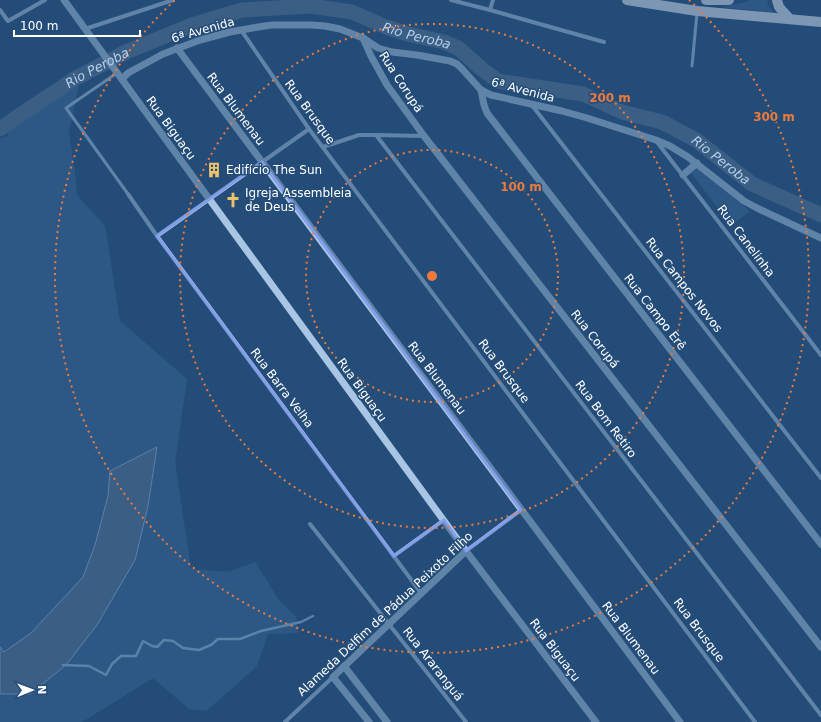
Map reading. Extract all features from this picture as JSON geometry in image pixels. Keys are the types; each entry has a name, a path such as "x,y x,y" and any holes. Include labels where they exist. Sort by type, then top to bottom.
{"main road":[{"path":"627,0 697,11 821,22"},
{"path":"706,0 729,0"},
{"path":"777,0 779,7 788,18"}],"street":[{"path":"0,10 8,21 45,0"},
{"name":"Rua Biguaçu","path":"64,0 466,550 596,722"},
{"path":"85,29 173,0"},
{"path":"451,0 604,42"},
{"path":"490,10 493,0"},
{"name":"6ª Avenida","path":"122,79 128,73 142,65 177,48 200,40 241,30 272,25 312,25 340,29 363,38 378,48 392,52 450,61 457,64 481,90 499,98 531,104 587,118 656,140 679,151 744,201 821,238"},
{"name":"Rua Brusque","path":"241,30 309,129 755,722"},
{"name":"Rua Corupá","path":"363,38 371,56 387,84 424,136 821,647"},
{"name":"Rua Blumenau","path":"177,48 680,722"},
{"name":"Rua Campo Erê","path":"481,90 487,113 821,544"},
{"name":"Rua Campos Novos","path":"531,104 821,478"},
{"path":"157,236 309,129"},
{"path":"323,147 359,135 424,136"},
{"name":"Rua Bom Retiro","path":"376,135 821,715"},
{"name":"Rua Canelinha","path":"656,140 821,355"},
{"path":"683,175 697,164"},
{"name":"Rua Barra Velha","path":"128,194 157,236 421,593"},
{"name":"Alameda Delfim de Pádua Peixoto Filho","path":"286,722 466,550 521,510"},
{"path":"394,556 444,520"},
{"name":"Rua Araranguá","path":"310,524 466,722"},
{"path":"344,666 387,722"},
{"path":"333,677 369,722"}],"lane":[{"path":"692,66 697,11"},
{"path":"116,71 66,108 128,194"}],"highlighted area":[{"path":"262,162 521,510 466,551 444,520 394,556 157,236"}],"shaded area":[{"path":"749,0 768,0 767,4 774,13 722,7"},
{"path":"79,83 69,132 77,195 105,226 120,321 187,379 175,462 191,569 229,572 255,562 279,600 296,617 298,633 268,634 257,666 206,711 189,709 153,678 82,722 0,722 0,694 30,694 97,625 135,560 148,506 157,448 110,471 108,496 95,545 83,577 31,633 4,652 0,647 0,139 8,136 8,124"},
{"path":"696,167 750,211 731,225 691,173"},
{"path":"157,447 148,506 135,560 97,625 66,665 30,694 0,694 0,647 4,652 31,633 83,577 95,545 108,496 110,471"}],"waterway":[{"name":"Rio Peroba","path":"0,129 76,78 126,52 192,25 242,10 311,6 352,12 386,27 408,34 444,42 458,48 498,81 583,94 622,112 662,122 696,140 752,184 821,215"},
{"path":"63,665 89,666 106,675 112,664 121,656 136,656 143,641 157,647 164,640 173,641 183,648 199,650 211,645 218,639 240,639 261,631 301,622 313,616"}],"place":[{"name":"Edifício The Sun","path":"214,170"},
{"name":"Igreja Assembleia de Deus","path":"233,200"}]}
